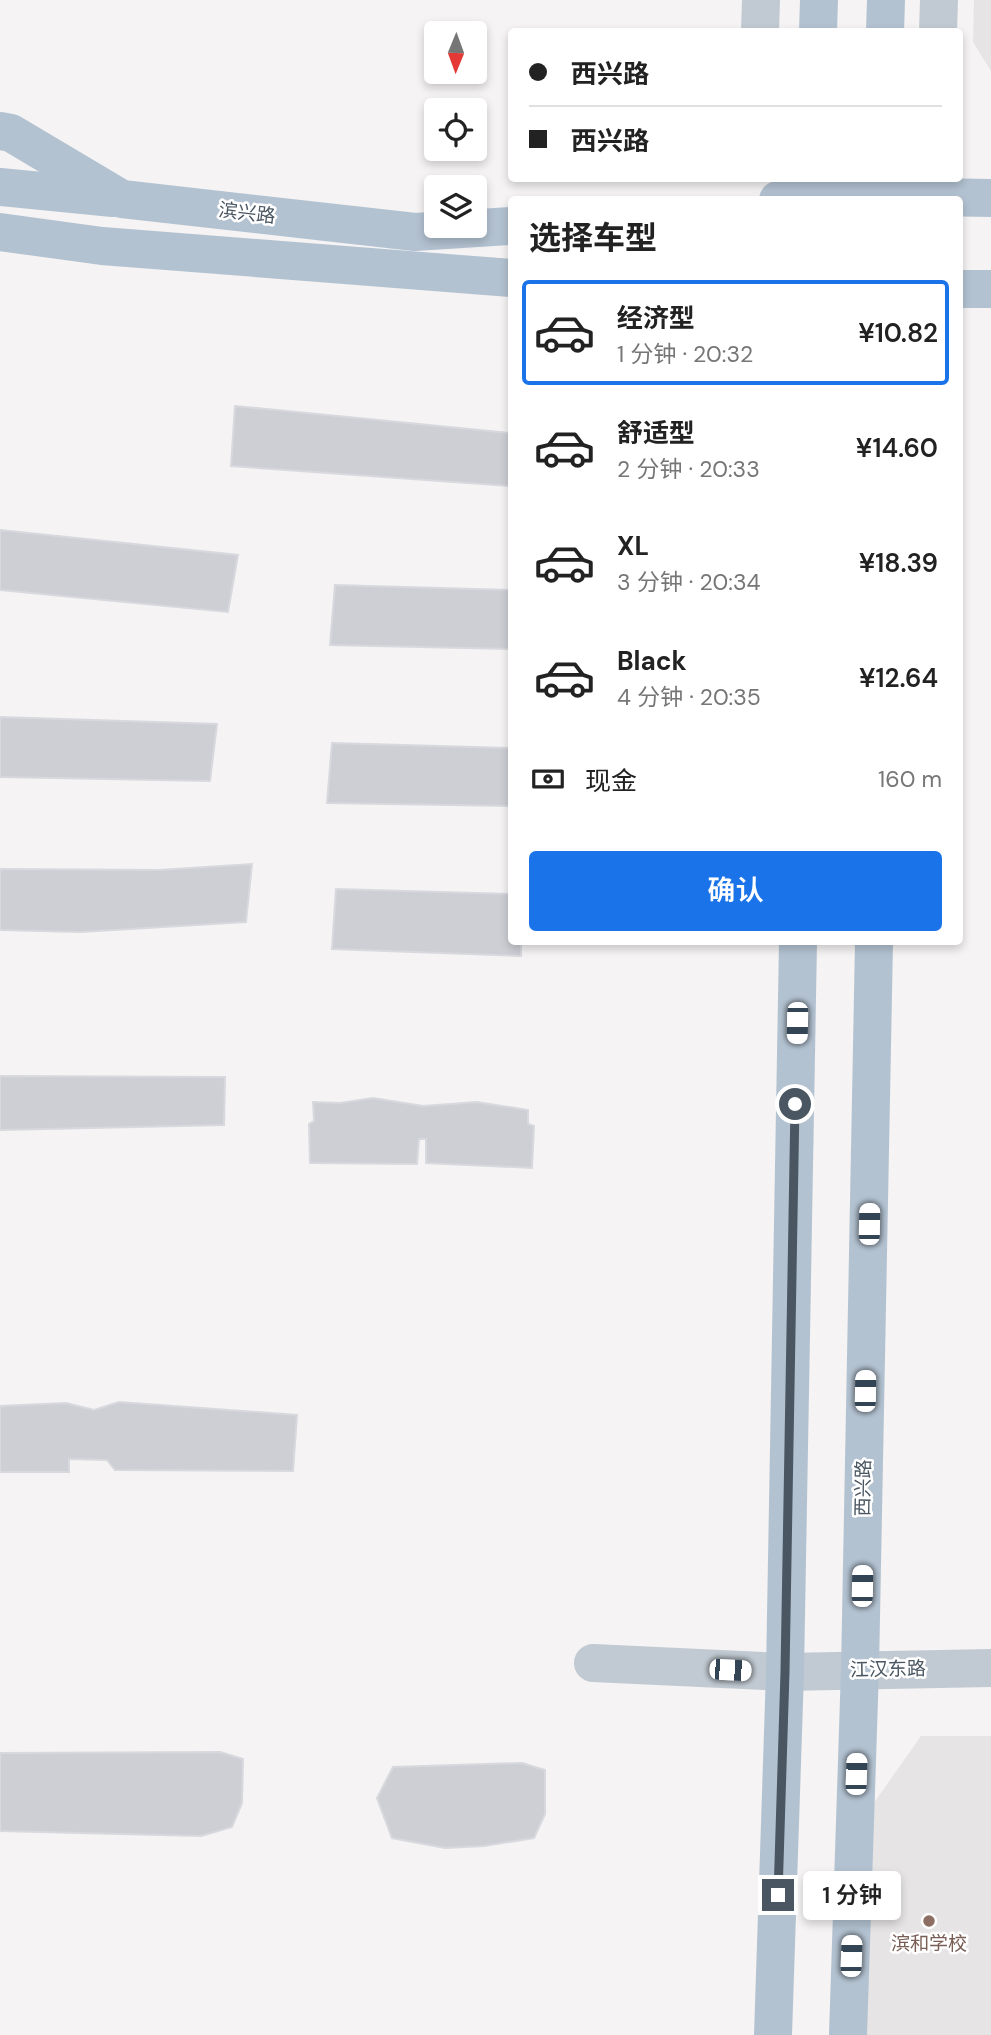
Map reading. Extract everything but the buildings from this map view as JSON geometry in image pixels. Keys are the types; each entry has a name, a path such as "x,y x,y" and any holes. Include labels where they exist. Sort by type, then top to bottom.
{"main road":[{"path":"818,28 819,0"},
{"path":"886,0 886,28"},
{"name":"滨兴路","path":"0,131 11,133 122,199 415,232 508,226"},
{"path":"0,187 122,199"},
{"path":"806,190 884,189 991,198"},
{"path":"0,232 102,246 508,278"},
{"path":"963,289 991,289"},
{"path":"773,2035 785,1672 798,945"},
{"name":"西兴路","path":"848,2035 860,1669 874,945"}],"street":[{"path":"760,28 761,0"},
{"path":"938,28 939,0"},
{"name":"江汉东路","path":"593,1663 785,1672 991,1668"}],"shaded area":[{"path":"974,0 991,0 991,71 973,42"},
{"name":"滨和学校","path":"921,1736 991,1736 991,2035 865,2035 871,1807"}],"place":[{"name":"滨和学校","path":"929,1921"}],"route":[{"path":"778,1895 785,1672 795,1104"}]}
